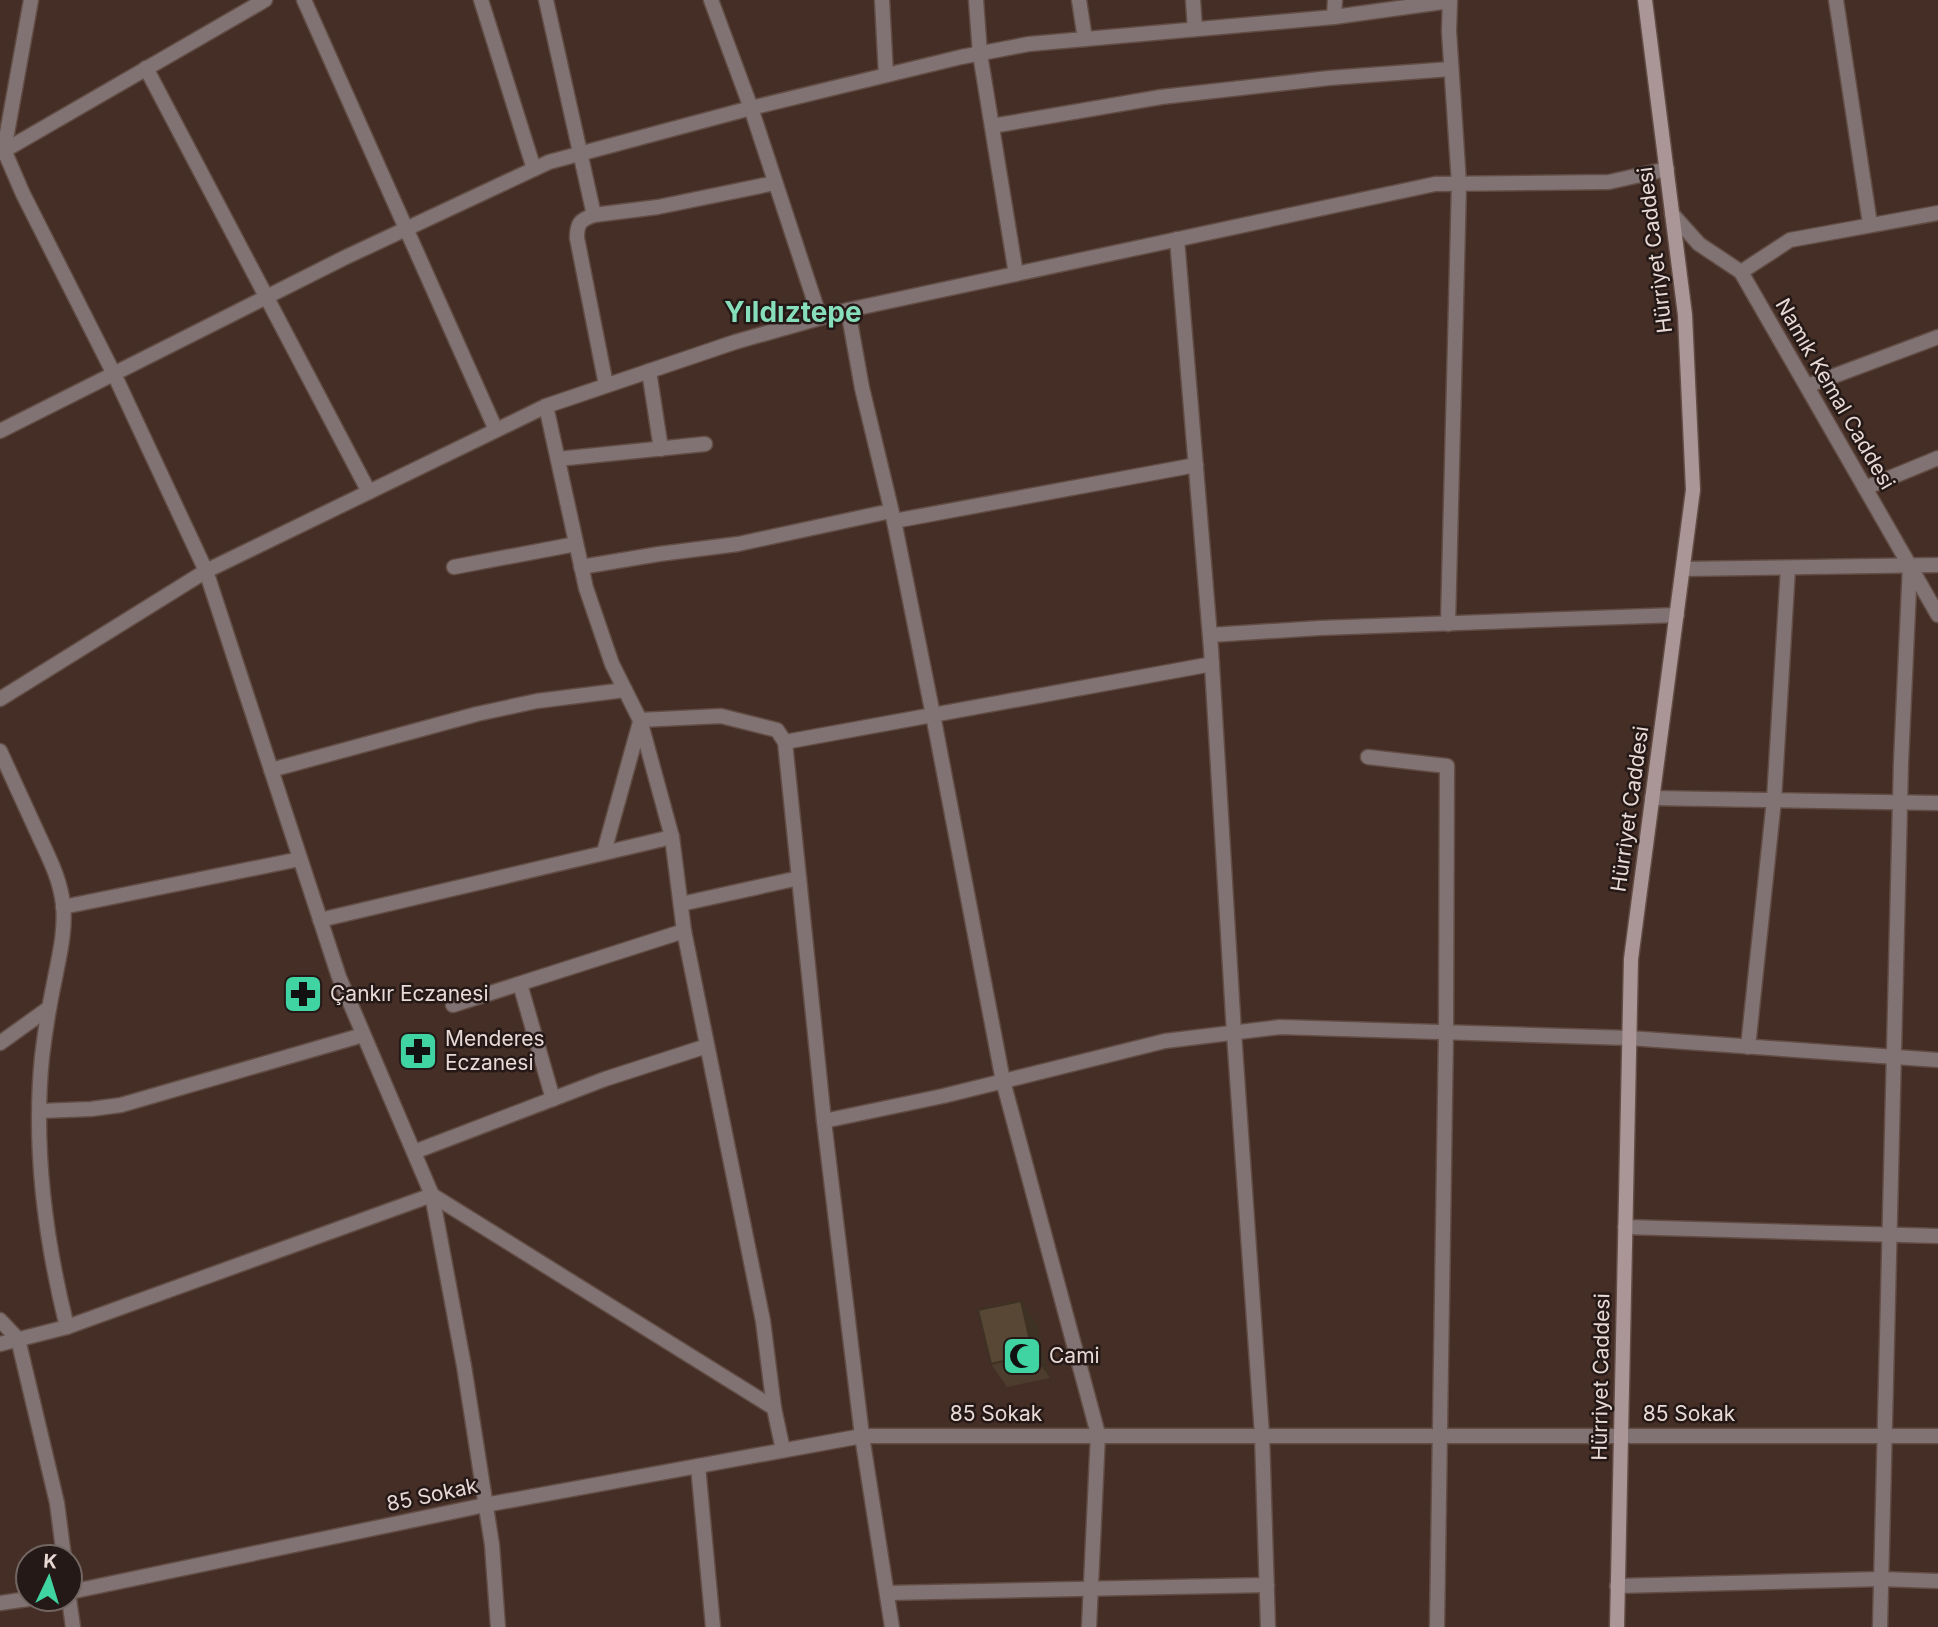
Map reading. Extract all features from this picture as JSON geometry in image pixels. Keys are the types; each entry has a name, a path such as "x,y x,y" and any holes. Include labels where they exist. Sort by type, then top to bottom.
{"street":[{"path":"31,0 1,151 114,373 206,571 339,978 432,1195 464,1366 492,1545 498,1627"},
{"path":"1,151 265,0"},
{"path":"304,0 496,430"},
{"path":"481,0 534,169"},
{"path":"545,0 594,215"},
{"path":"711,0 751,108 820,318"},
{"path":"882,0 886,75"},
{"path":"976,0 980,54 1016,274"},
{"path":"1080,0 1085,39"},
{"path":"1193,0 1195,29"},
{"path":"1334,17 1335,0"},
{"path":"0,431 266,297 549,162 751,108 1029,44 1334,17 1450,0 1449,31 1459,184 1448,624"},
{"name":"Hürriyet Caddesi","path":"1617,1627 1631,959 1693,490 1685,315 1645,0"},
{"path":"1836,0 1870,224"},
{"path":"146,68 369,492"},
{"path":"992,126 1161,97 1329,78 1451,69"},
{"path":"0,699 206,571 496,430 546,406 735,342 848,310 1436,184 1609,182 1667,169"},
{"path":"606,385 578,238 577,225 581,219 658,207 775,183"},
{"path":"1741,272 1790,240 1938,213"},
{"name":"Namık Kemal Caddesi","path":"1672,214 1699,244 1741,272 1938,615"},
{"path":"1177,240 1212,664 1262,1435 1268,1627"},
{"path":"848,310 862,388 892,516 933,715 1003,1081 1098,1434 1089,1627"},
{"path":"1807,386 1938,337"},
{"path":"649,371 661,449"},
{"path":"546,406 586,588 612,664 640,720 673,836 684,931 763,1321 774,1408 783,1450"},
{"path":"558,459 705,444"},
{"path":"1865,488 1938,458"},
{"path":"581,567 738,544 1196,465"},
{"path":"454,567 576,544"},
{"path":"1682,569 1938,565"},
{"path":"1880,1627 1900,803 1910,566"},
{"path":"1748,1047 1774,800 1788,568"},
{"path":"1210,635 1320,628 1676,615"},
{"path":"785,741 1212,664"},
{"path":"271,770 477,714 537,701 625,690"},
{"path":"640,720 721,716 777,730 785,741 824,1121 862,1436 892,1627"},
{"path":"604,852 640,720"},
{"path":"0,751 57,875 64,907 62,941 42,1059 40,1111 48,1238 66,1326"},
{"path":"1368,757 1447,766 1437,1627"},
{"path":"1653,798 1938,803"},
{"path":"320,920 673,836"},
{"path":"64,907 300,859"},
{"path":"681,904 799,878"},
{"path":"453,1005 684,931"},
{"path":"520,984 553,1099"},
{"path":"0,1043 49,1008"},
{"path":"824,1121 1165,1041 1280,1027 1629,1038 1938,1060"},
{"path":"40,1111 121,1105 363,1035"},
{"path":"414,1152 605,1079 707,1046"},
{"path":"432,1195 774,1408"},
{"path":"0,1344 66,1326 432,1195"},
{"path":"1625,1227 1938,1236"},
{"path":"0,1320 18,1339 57,1503 62,1543"},
{"name":"85 Sokak","path":"84,1589 485,1505 862,1436 1938,1436"},
{"path":"698,1466 713,1627"},
{"path":"1618,1586 1880,1578 1938,1581"},
{"path":"887,1593 1267,1585"}],"building":[{"path":"1021,1301 1033,1354 991,1364 978,1310"}],"place":[{"name":"Çankır Eczanesi","path":"303,994"},
{"name":"Menderes Eczanesi","path":"418,1051"},
{"name":"Cami","path":"1022,1356"}],"district":[{"name":"Yıldıztepe","path":"793,312"}]}
